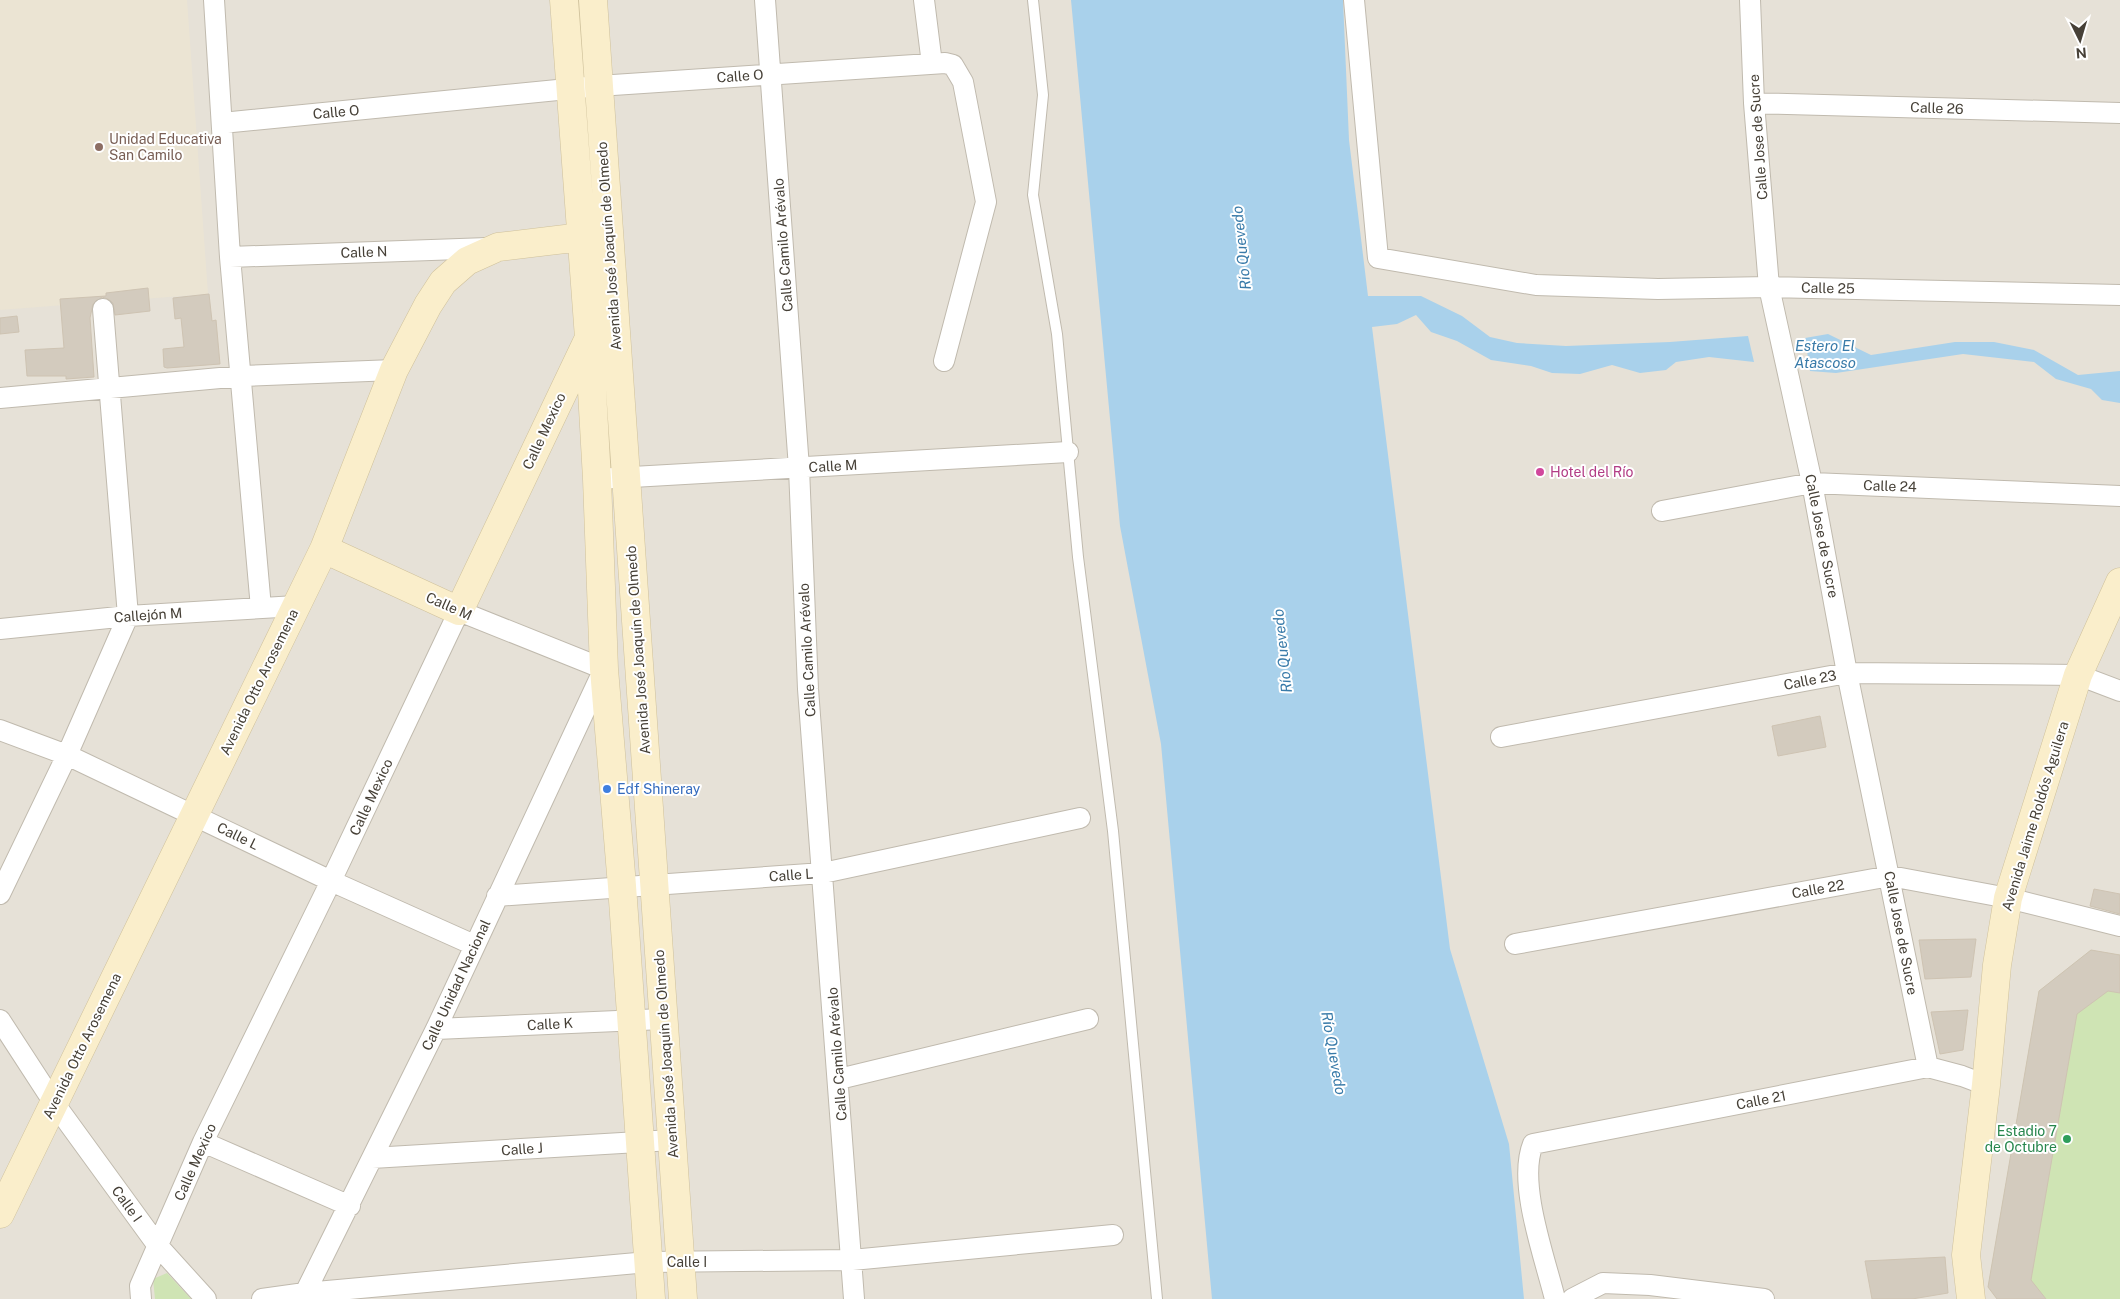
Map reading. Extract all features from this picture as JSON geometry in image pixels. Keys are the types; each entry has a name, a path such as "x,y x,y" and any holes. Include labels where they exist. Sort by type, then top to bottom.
{"main road":[{"name":"Avenida José Joaquín de Olmedo","path":"564,0 585,88 612,299 626,477 682,1299"},
{"name":"Avenida José Joaquín de Olmedo","path":"593,0 585,88 582,237 597,479 604,669 622,886 638,1142 651,1299"},
{"name":"Avenida Otto Arosemena","path":"0,1214 324,549 394,370 443,282 467,261 498,247 582,237"},
{"name":"Calle Mexico","path":"459,611 589,338 612,299"},
{"name":"Calle M","path":"324,549 459,611"},
{"name":"Avenida Jaime Roldós Aguilera","path":"1970,1299 1966,1255 1986,1085 1997,965 2008,898 2078,675 2120,582"}],"street":[{"path":"214,0 230,256 261,608"},
{"name":"Calle Camilo Arévalo","path":"765,0 798,468 808,689 839,1079 854,1299"},
{"path":"924,0 932,64"},
{"name":"Calle 25","path":"1354,0 1378,258 1536,285 1658,289 1769,287 2120,294"},
{"name":"Calle Jose de Sucre","path":"1750,0 1754,103 1769,287 1812,483 1847,673 1928,1067"},
{"name":"Calle O","path":"222,123 585,88 771,74 932,64 953,65 962,82 986,202 944,361"},
{"name":"Calle 26","path":"1754,103 2120,113"},
{"name":"Calle N","path":"230,256 498,247"},
{"path":"0,894 67,755 128,616 103,309"},
{"path":"0,398 111,390 242,376 394,370"},
{"name":"Calle M","path":"597,479 1068,452"},
{"name":"Calle 24","path":"1662,511 1812,483 2120,496"},
{"name":"Callejón M","path":"0,629 128,616 296,606"},
{"name":"Calle M","path":"459,611 604,669"},
{"name":"Calle Mexico","path":"141,1299 140,1286 203,1142 331,881 459,611"},
{"name":"Calle Unidad Nacional","path":"304,1296 436,1029 604,669"},
{"name":"Calle 23","path":"1501,738 1847,673 2078,675 2120,691"},
{"name":"Calle L","path":"0,730 67,755 331,881 474,945"},
{"name":"Calle L","path":"497,896 823,873 1080,818"},
{"name":"Calle 22","path":"1515,944 1890,876 2008,898 2120,926"},
{"name":"Calle K","path":"436,1029 663,1018"},
{"path":"839,1079 1088,1019"},
{"name":"Calle I","path":"0,1020 54,1103 158,1246 206,1299"},
{"name":"Calle 21","path":"1555,1299 1529,1193 1527,1161 1533,1144 1928,1067 1986,1085"},
{"name":"Calle J","path":"372,1158 672,1140"},
{"path":"203,1142 350,1206"},
{"name":"Calle I","path":"262,1299 648,1262 852,1260 1113,1235"},
{"path":"1572,1299 1602,1283 1650,1285 1764,1299"}],"lane":[{"path":"1033,0 1043,95 1033,195 1057,334 1078,557 1114,831 1157,1299"}],"shaded area":[{"path":"0,0 2120,0 2120,1299 0,1299"},
{"name":"Unidad Educativa San Camilo","path":"0,0 187,0 208,294 0,310"}],"green space":[{"name":"Estadio 7 de Octubre","path":"2091,950 2120,955 2120,1299 1997,1299 1988,1287 2039,991"},
{"path":"167,1273 191,1299 155,1299 153,1279"}],"water":[{"name":"Río Quevedo","path":"1071,0 1343,0 1349,140 1368,296 1421,296 1462,316 1490,337 1517,343 1566,346 1670,342 1748,336 1754,362 1709,357 1676,362 1666,370 1640,373 1612,365 1580,374 1552,373 1531,366 1491,360 1457,341 1431,332 1416,315 1397,324 1372,327 1450,949 1509,1144 1524,1299 1212,1299 1161,744 1120,526"},
{"name":"Estero El Atascoso","path":"1828,334 1871,355 1955,342 1994,342 2034,350 2078,375 2120,371 2120,403 2102,400 2091,389 2056,379 2034,362 1963,354 1836,373 1810,371 1805,338"}],"building":[{"path":"148,288 150,311 115,315 113,303 108,299 102,297 93,304 90,318 94,377 66,379 66,376 27,376 25,350 64,348 60,299 106,296 106,293"},
{"path":"209,294 212,321 216,320 220,364 164,367 163,349 184,347 181,318 175,319 173,298"},
{"path":"17,316 19,332 0,334 0,318"},
{"path":"1820,716 1826,747 1778,756 1772,726"},
{"path":"2094,889 2120,894 2120,914 2090,906"},
{"path":"1976,939 1971,977 1925,979 1919,940"},
{"name":"Estadio 7 de Octubre","path":"2091,950 2120,955 2120,993 2108,991 2077,1014 2031,1280 2046,1299 1997,1299 1988,1287 2039,991"},
{"path":"1968,1010 1963,1050 1940,1054 1931,1012"},
{"path":"1945,1257 1948,1293 1912,1299 1872,1299 1865,1261"}],"place":[{"name":"Unidad Educativa San Camilo","path":"99,147"},
{"name":"Hotel del Río","path":"1540,472"},
{"name":"Edf Shineray","path":"607,789"},
{"name":"Estadio 7 de Octubre","path":"2067,1139"}]}
